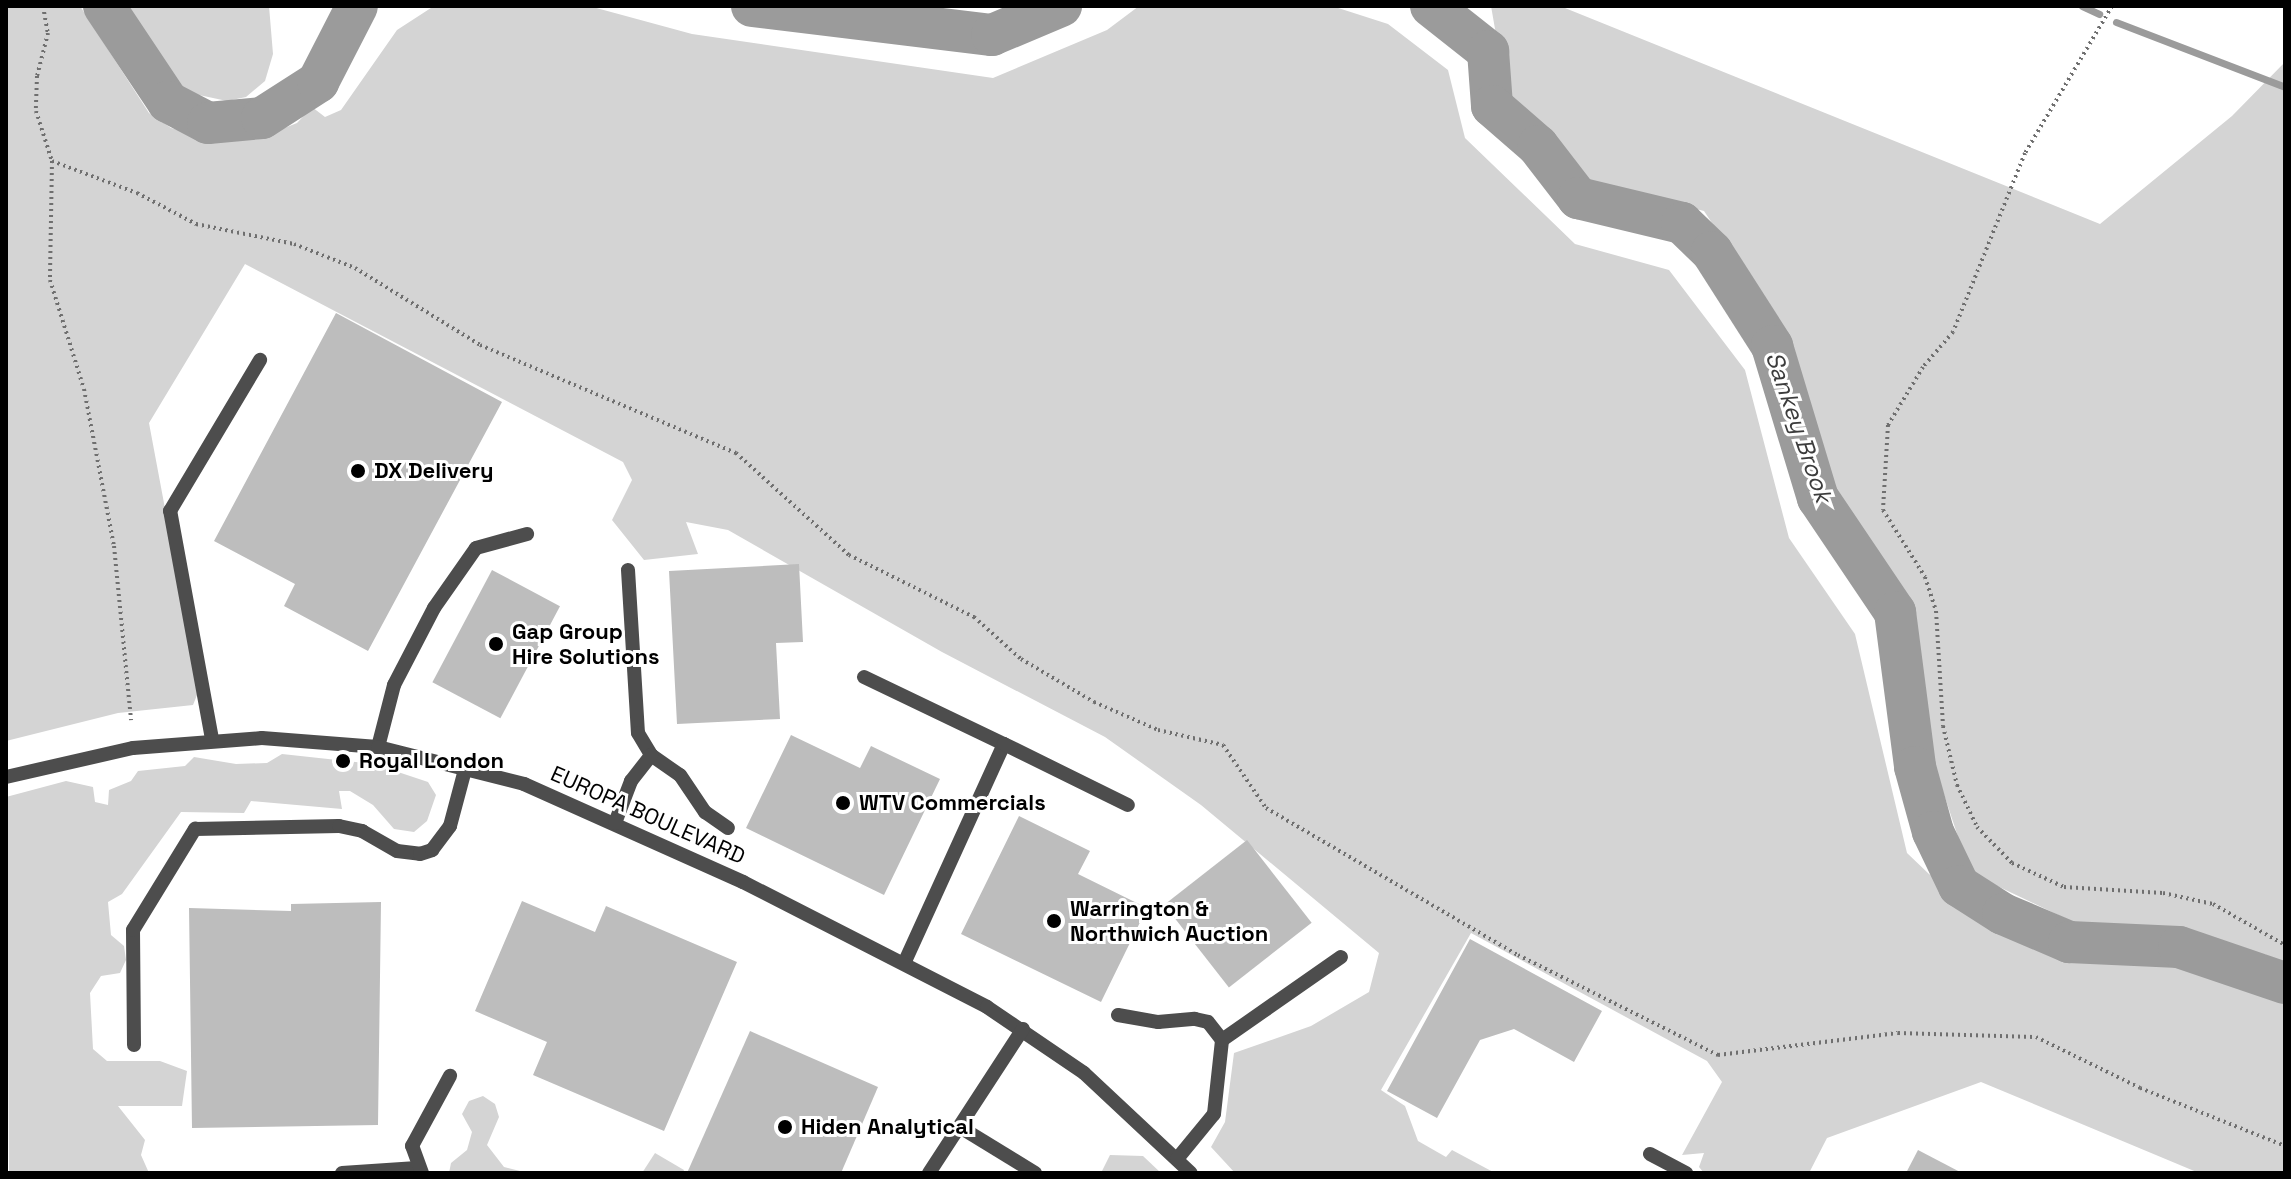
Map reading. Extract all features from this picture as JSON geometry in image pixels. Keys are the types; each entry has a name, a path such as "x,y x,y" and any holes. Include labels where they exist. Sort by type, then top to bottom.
{"street":[{"path":"212,739 170,511 260,360"},
{"path":"378,747 394,685 434,608 476,548 527,534"},
{"path":"628,570 636,721 651,755 680,775 705,812 728,828"},
{"path":"864,677 1128,805"},
{"name":"EUROPA BOULEVARD","path":"6,777 133,748 212,739 378,747 466,766 615,823 904,963 1023,1029 1084,1073 1191,1173"},
{"path":"904,963 1004,744"},
{"path":"615,823 631,781 651,755"},
{"path":"134,1045 133,930 195,829 339,826 409,854 432,850 450,826 466,766"},
{"path":"1222,1040 1341,957"},
{"path":"1118,1015 1148,1022 1195,1019 1208,1022 1222,1040 1214,1114 1208,1127 1177,1159"},
{"path":"932,1169 1023,1029"},
{"path":"342,1173 420,1171 412,1146 450,1076"},
{"path":"960,1127 1033,1172"},
{"path":"1650,1154 1686,1173"}],"path":[{"path":"43,6 48,33 37,76 36,111 52,161 50,280 84,389 114,546 131,720"},
{"path":"2112,6 2025,153 1953,332 1923,367 1888,425 1883,510 1925,577 1936,611 1943,726 1957,785 1977,827 2012,863 2064,887 2163,893 2213,904 2285,945"},
{"path":"52,161 137,193 196,224 294,244 355,268 480,345 736,453 849,555 974,617 1021,659 1094,702 1158,730 1223,745 1266,808 1518,955 1718,1055 1898,1033 2036,1037 2140,1088 2285,1146"}],"shaded area":[{"path":"6,6 80,6 149,113 171,128 205,137 262,137 297,123 312,107 325,117 341,110 397,30 434,6 589,6 692,34 993,78 1107,30 1139,6 1332,6 1388,24 1448,70 1465,138 1575,244 1669,270 1745,370 1789,538 1855,634 1907,853 1929,874 1999,917 2106,951 2181,964 2208,936 2186,929 2075,923 1970,873 1927,743 1910,608 1829,484 1788,337 1704,211 1589,182 1506,92 1491,6 1560,6 2100,224 2232,116 2285,62 2285,963 2264,954 2266,988 2285,1000 2285,1173 2199,1173 1981,1082 1827,1138 1809,1173 1704,1173 1699,1167 1704,1153 1682,1155 1722,1082 1707,1061 1471,933 1381,1090 1405,1106 1418,1141 1446,1157 1452,1150 1495,1173 1235,1173 1211,1147 1225,1122 1234,1053 1311,1026 1369,992 1379,953 1201,805 1105,737 942,652 728,530 686,522 698,554 644,560 612,520 632,480 623,462 245,264 149,423 199,690 193,705 118,713 6,741"},
{"path":"121,6 269,6 273,54 265,81 246,97 227,101 171,89"},
{"path":"282,754 374,764 428,782 436,795 427,821 414,832 394,829 373,805 350,791 339,791 342,809 251,801 244,813 181,812 122,894 108,902 111,935 124,946 126,960 120,973 101,976 90,993 93,1049 107,1061 160,1061 187,1071 182,1106 118,1106 145,1140 141,1155 149,1173 9,1173 6,797 66,781 93,787 95,802 108,805 109,790 131,781 138,771 185,766 194,757 236,764 267,763"},
{"path":"483,1096 495,1104 499,1117 487,1145 504,1167 528,1173 449,1173 451,1163 467,1150 472,1132 462,1114 469,1101"},
{"path":"655,1153 684,1170 683,1173 642,1173"},
{"path":"1110,1155 1143,1156 1161,1173 1101,1173"}],"building":[{"name":"DX Delivery","path":"336,313 502,402 368,651 284,606 295,584 214,541"},
{"path":"799,564 803,642 776,643 780,719 677,724 669,571"},
{"name":"Gap Group Hire Solutions","path":"492,570 560,606 500,718 432,682"},
{"name":"WTV Commercials","path":"791,735 860,768 871,746 940,779 884,895 746,828"},
{"name":"Warrington & Northwich Auction","path":"1019,816 1090,851 1078,874 1147,908 1101,1002 961,934"},
{"path":"1247,840 1312,923 1229,987 1164,905"},
{"path":"522,901 595,932 606,906 737,962 664,1131 533,1075 547,1042 475,1011"},
{"path":"381,902 378,1125 192,1128 189,908 291,911 291,904"},
{"path":"1470,939 1602,1011 1574,1062 1514,1029 1480,1040 1437,1118 1387,1091"},
{"path":"750,1031 878,1087 841,1173 687,1173"},
{"path":"1918,1150 1962,1173 1906,1173"}],"waterway":[{"name":"Sankey Brook","path":"104,6 168,102 208,123 262,118 318,82 357,6"},
{"name":"Sankey Brook","path":"752,6 992,35 1061,6"},
{"name":"Sankey Brook","path":"1431,6 1488,51 1492,106 1538,146 1578,198 1682,223 1712,252 1772,346 1818,498 1895,612 1915,767 1933,832 1959,886 2003,914 2069,942 2179,947 2285,983"},
{"path":"2082,6 2099,14"},
{"path":"2116,22 2285,87"}],"place":[{"name":"DX Delivery","path":"358,471"},
{"name":"Gap Group Hire Solutions","path":"496,644"},
{"name":"Royal London","path":"343,761"},
{"name":"WTV Commercials","path":"843,803"},
{"name":"Warrington & Northwich Auction","path":"1054,921"},
{"name":"Hiden Analytical","path":"785,1127"}]}
